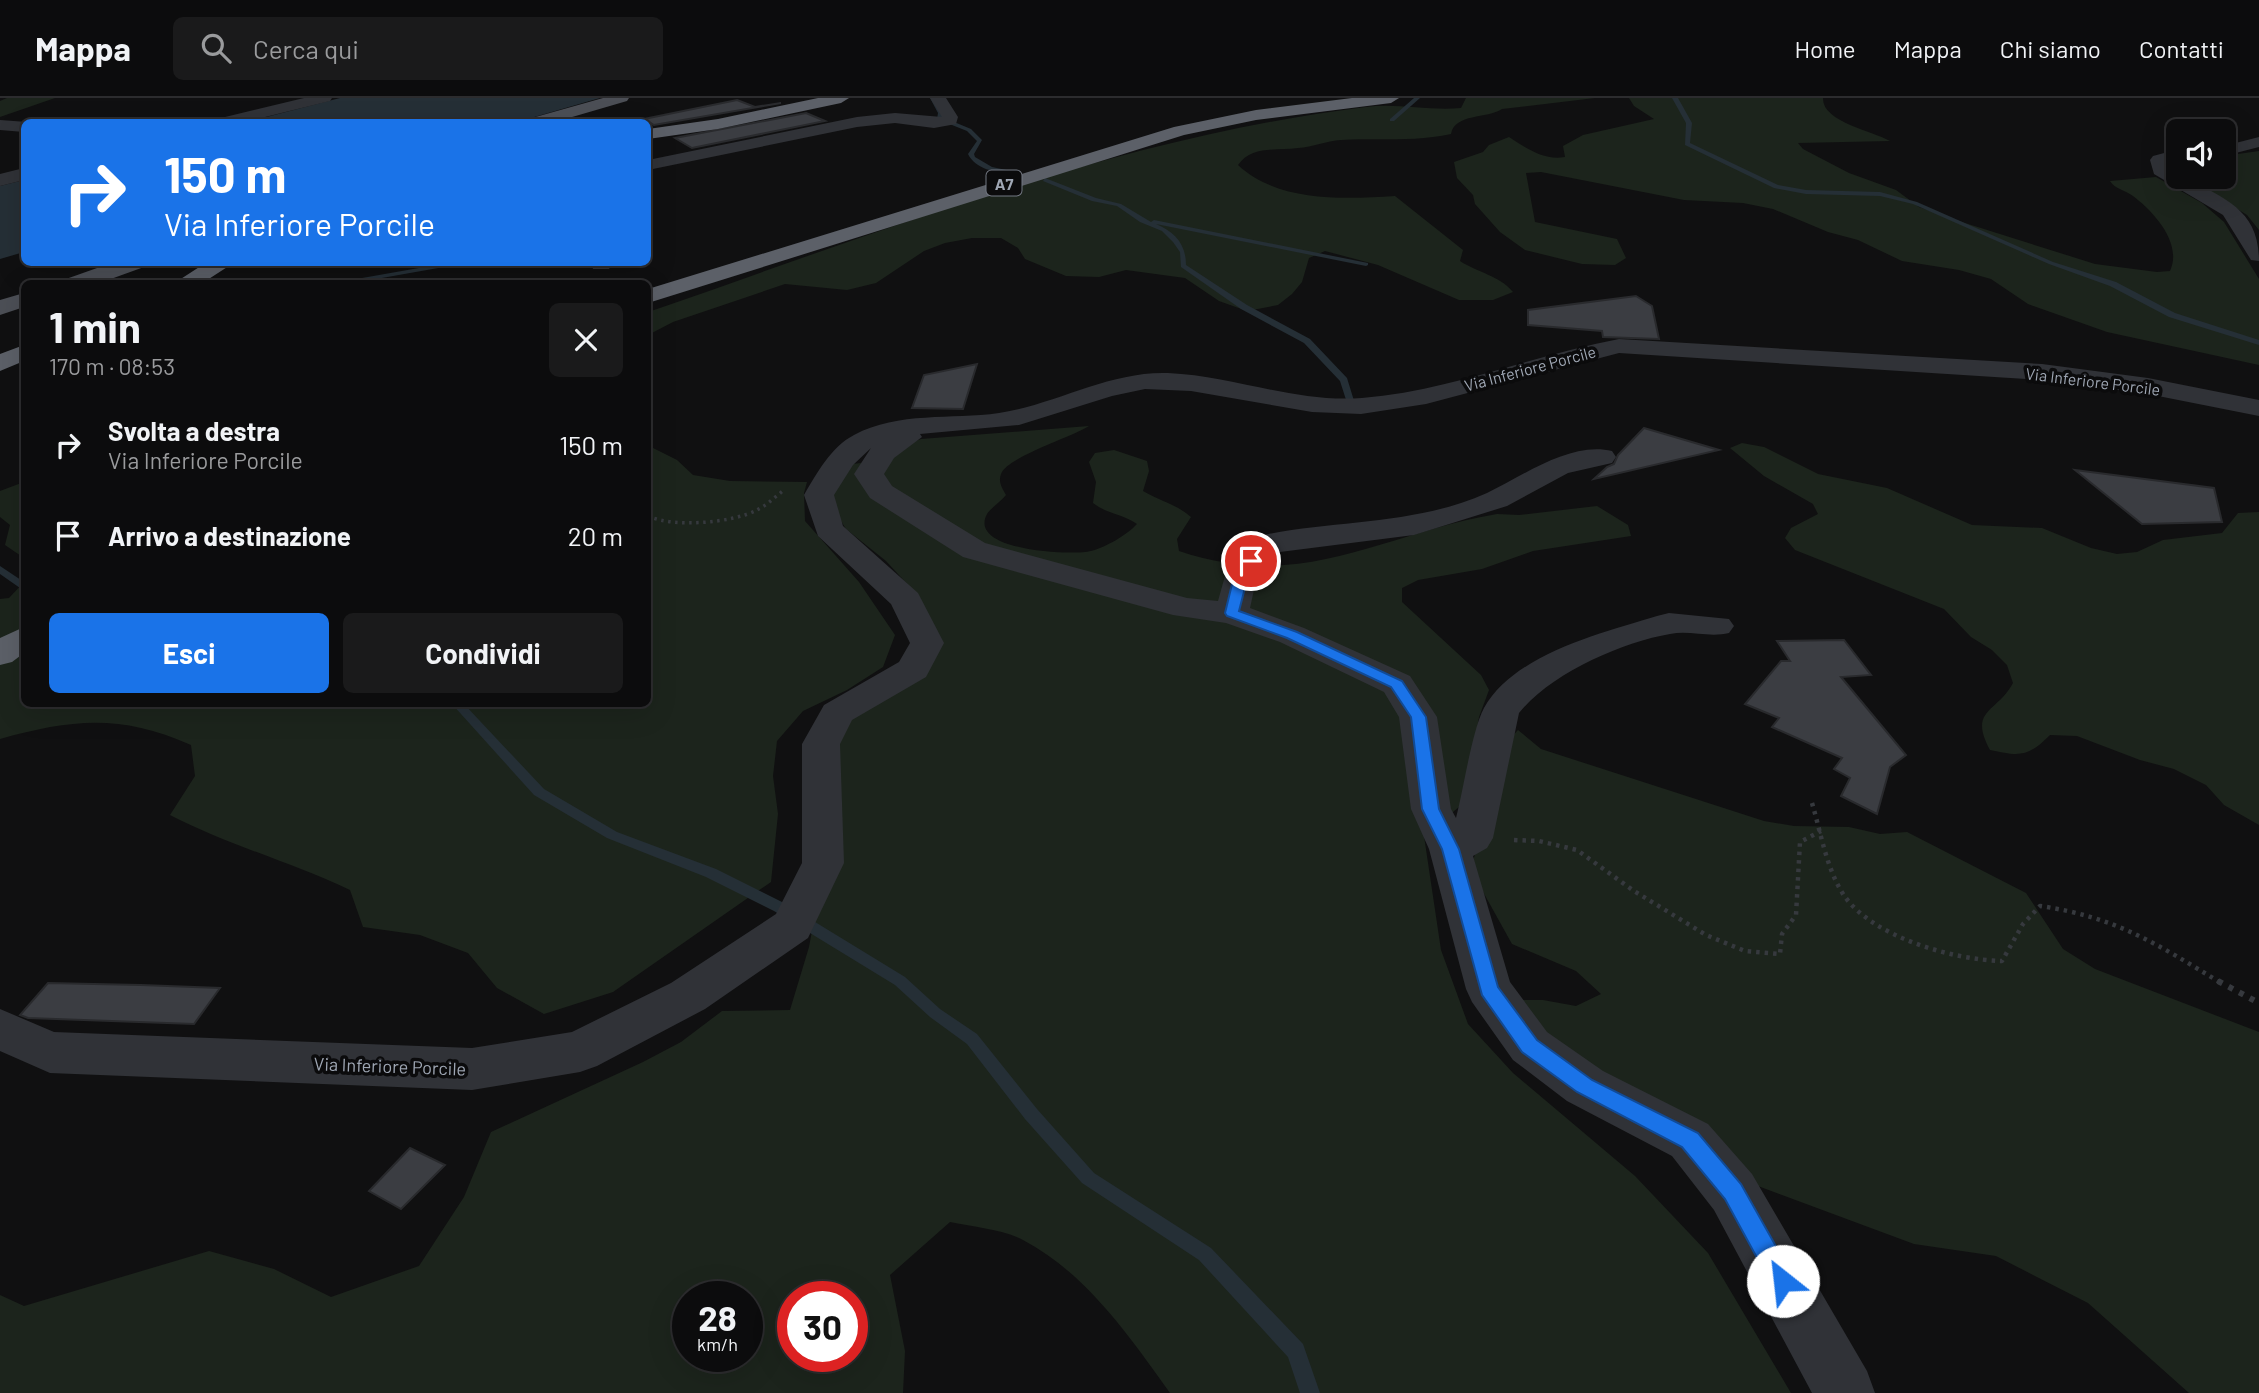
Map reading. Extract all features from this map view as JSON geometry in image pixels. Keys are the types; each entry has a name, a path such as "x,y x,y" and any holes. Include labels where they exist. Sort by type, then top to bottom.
{"highway":[{"path":"651,134 718,124 841,98"},
{"name":"A7","path":"651,295 933,205 1180,131 1256,115 1391,98"},
{"path":"191,280 218,266"},
{"path":"0,362 21,353"},
{"path":"0,654 21,640"}],"main road":[{"path":"548,119 621,98"},
{"path":"85,280 125,266"},
{"path":"0,308 21,301"}],"street":[{"path":"240,119 324,98"},
{"path":"651,164 802,132 887,118 941,124 950,120 950,117 938,98"},
{"path":"0,125 21,127"},
{"path":"2236,148 2259,142"},
{"path":"2166,158 2160,160 2161,170 2166,173"},
{"path":"0,180 21,175"},
{"path":"2193,189 2231,211 2259,255"},
{"name":"Via Inferiore Porcile","path":"0,1030 50,1052 472,1069 580,1051 688,996 792,926 823,863 821,744 837,713 913,669 927,642 906,600 829,529 818,495 839,463 863,442 899,430 998,421 1048,411 1119,386 1167,381 1304,404 1358,407 1411,401 1572,354 1619,346 2042,372 2148,386 2259,408"},
{"name":"Via Inferiore Porcile","path":"933,426 883,452 869,474 881,492 974,550 1185,608 1232,613 1292,635 1396,684 1418,717 1431,809 1461,843"},
{"path":"1232,613 1241,576 1261,545 1403,528 1496,500 1559,466 1602,457"},
{"name":"Via Inferiore Porcile","path":"1717,626 1669,623 1582,651 1519,689 1501,711 1461,843 1489,989 1530,1046 1585,1086 1690,1140 1733,1192 1845,1393"}],"path":[{"path":"651,519 655,522 696,522 754,512 787,488"},
{"path":"1812,803 1830,863 1850,902 1891,932 1981,962 2002,961 2023,924 2039,906 2081,911 2124,926 2225,987 2259,1003"},
{"path":"1461,843 1539,841 1577,850 1634,891 1706,935 1745,951 1780,954 1782,934 1796,915 1800,842 1821,831"}],"shaded area":[{"path":"7,98 55,98 0,117 0,101"},
{"path":"340,98 600,98 527,119 259,119"},
{"path":"1466,98 1595,98 1502,109 1465,119 1454,127 1451,134 1410,139 1341,140 1304,147 1265,150 1250,154 1238,165 1254,177 1292,192 1334,198 1395,196 1463,250 1460,261 1495,278 1513,292 1493,300 1459,300 1378,265 1325,251 1309,258 1302,282 1278,305 1247,311 1219,301 1185,278 1126,270 1099,277 1066,276 1025,259 1018,248 1001,238 972,238 945,243 924,251 876,283 847,290 785,284 673,322 651,333 651,311 920,217 1096,163 1275,121 1366,107 1461,108"},
{"path":"1629,98 1823,98 1825,106 1839,120 1890,141 1798,143 1803,149 1849,173 1896,190 1919,207 2095,264 2157,272 2170,271 2173,250 2164,229 2141,202 2110,181 2156,177 2166,183 2166,189 2177,189 2202,203 2224,222 2259,279 2259,365 2107,332 2028,304 1991,279 1959,270 1902,261 1858,240 1828,232 1773,209 1743,203 1684,200 1541,172 1526,173 1535,222 1617,239 1626,258 1615,265 1582,264 1525,250 1500,232 1475,204 1473,195 1457,178 1454,162 1483,152 1489,145 1509,137 1529,149 1557,158 1565,157 1563,146 1583,135 1654,119 1634,106"},
{"path":"2259,151 2259,230 2247,215 2205,189 2236,189 2236,154"},
{"path":"21,181 21,253 0,259 0,186"},
{"path":"1089,426 1027,454 1001,474 1000,482 1006,495 987,514 985,526 992,536 1006,543 1044,551 1091,551 1116,540 1137,524 1093,503 1096,482 1089,462 1095,453 1114,450 1147,461 1149,471 1143,491 1191,517 1177,539 1179,551 1223,562 1265,566 1303,563 1341,556 1455,523 1497,514 1519,515 1597,506 1628,525 1631,536 1533,551 1482,569 1418,580 1402,588 1402,602 1481,675 1489,690 1479,717 1465,802 1424,836 1441,950 1468,1024 1513,1073 1635,1176 1708,1253 1791,1393 1170,1393 1123,1329 1087,1288 1067,1270 1015,1236 950,1222 890,1275 905,1351 903,1393 0,1393 0,1295 24,1306 209,1251 274,1269 331,1297 419,1266 464,1197 491,1132 643,1062 681,1042 722,1011 790,1010 809,947 817,904 835,744 851,716 920,677 921,599 886,561 846,529 833,508 830,494 842,465 880,461 905,445 921,439"},
{"path":"1742,443 1764,447 1818,474 1887,488 1972,525 2042,528 2091,548 2117,554 2137,552 2163,540 2222,533 2238,513 2259,512 2259,825 2224,805 2206,785 2174,769 2140,760 2077,736 2050,735 2035,748 2016,754 1990,750 1984,737 1983,719 2013,683 2007,665 1992,650 1971,637 1944,609 1795,550 1785,538 1791,528 1818,514 1813,504 1764,476 1730,448"},
{"path":"651,448 677,460 693,475 730,481 807,482 804,493 805,521 859,582 895,635 883,667 847,690 803,711 777,741 773,776 778,814 771,882 613,992 544,1014 497,988 468,953 420,935 363,927 350,890 170,815 195,776 191,745 141,728 96,723 51,727 0,739 0,599 9,598 21,585 21,707 651,707"},
{"path":"21,483 21,556 5,545 10,525 0,517 0,491"},
{"path":"1518,730 1541,749 1764,821 1794,826 1849,827 1880,834 1907,832 2026,893 2063,949 2095,969 2259,1032 2259,1393 2189,1393 2088,1303 1996,1256 1914,1244 1750,1183 1559,1050 1513,1000 1543,1000 1576,1006 1601,994 1576,971 1512,944 1477,881 1473,860 1494,806 1506,743"}],"building":[{"path":"737,100 755,107 781,103 654,125 651,119 644,119"},
{"path":"806,113 825,121 692,148 675,138"},
{"path":"1636,296 1652,306 1659,339 1603,337 1602,331 1528,325 1528,310"},
{"path":"977,364 963,409 912,408 924,375"},
{"path":"1644,428 1719,450 1594,479 1614,464 1618,455"},
{"path":"2075,470 2214,488 2222,522 2142,524"},
{"path":"1844,640 1871,675 1841,677 1906,755 1890,767 1877,814 1841,796 1850,778 1834,769 1842,758 1772,727 1779,718 1745,704 1781,661 1790,661 1777,641"},
{"path":"48,983 220,988 194,1024 28,1018 20,1015"},
{"path":"410,1148 445,1165 401,1209 369,1191"}],"waterway":[{"path":"933,98 941,113 939,118 969,130 980,141 971,154 972,158 990,169 1009,172"},
{"path":"1392,120 1417,98"},
{"path":"1675,98 1689,123 1687,144 1776,187 1806,192 1880,194 1915,203 2051,263 2113,284 2172,315 2259,343"},
{"path":"1045,180 1094,200 1119,205 1142,221 1164,230 1183,252 1183,266 1244,307 1307,341 1344,380 1351,404"},
{"path":"1154,222 1366,264"},
{"path":"356,280 444,266"},
{"path":"0,569 21,584"},
{"path":"461,707 539,792 612,835 711,873 779,907 900,981 935,1013 972,1039 1031,1114 1088,1178 1205,1254 1296,1351 1310,1393"}],"route":[{"path":"1251,561 1241,576 1232,613 1292,635 1396,684 1418,717 1431,809 1450,849 1489,989 1530,1046 1585,1086 1690,1140 1733,1192 1783,1281"}]}
